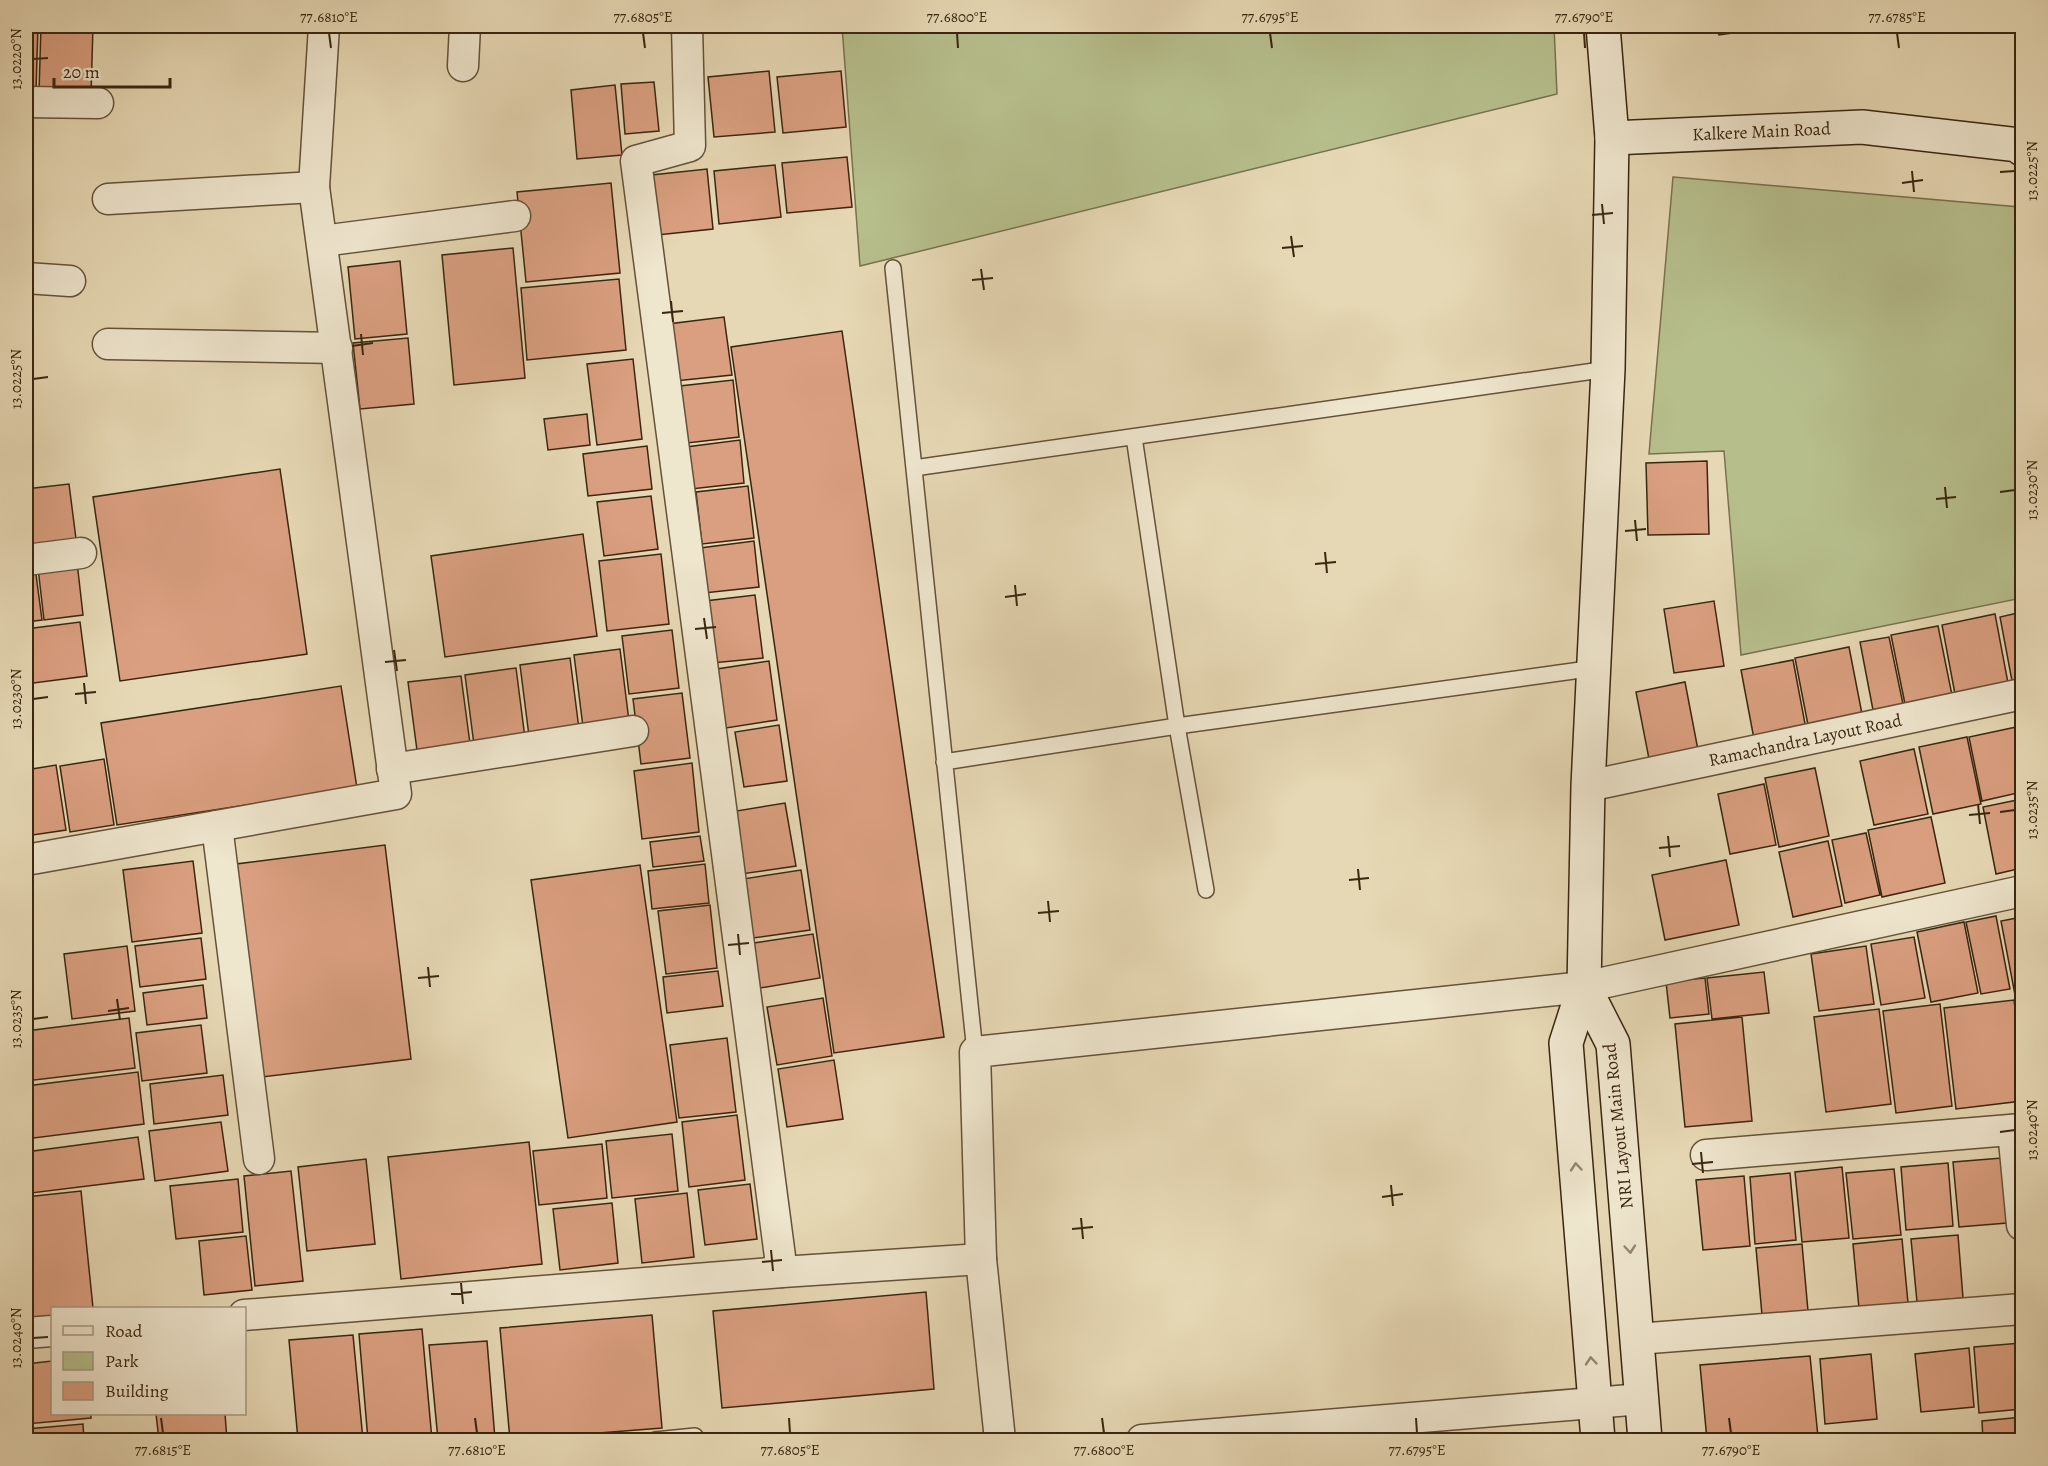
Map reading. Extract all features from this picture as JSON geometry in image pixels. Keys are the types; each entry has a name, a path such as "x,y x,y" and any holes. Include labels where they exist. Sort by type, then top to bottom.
{"street":[{"path":"26,860 396,794 338,348 314,187 324,26"},
{"path":"463,66 465,26"},
{"path":"687,26 690,146 636,161 782,1272"},
{"path":"1598,1440 1566,1043 1584,987 1588,786 1608,369 1612,138 1602,26"},
{"path":"26,102 99,103"},
{"name":"Kalkere Main Road","path":"1612,138 1863,127 2019,145 2022,149"},
{"path":"108,199 314,187"},
{"path":"322,241 515,216"},
{"path":"26,278 69,280"},
{"path":"108,344 338,348"},
{"path":"26,560 81,553"},
{"name":"Ramachandra Layout Road","path":"1588,786 2022,694"},
{"path":"392,769 633,731"},
{"path":"217,826 259,1159"},
{"path":"1000,1440 981,1259 975,1052 1584,987 2022,891"},
{"name":"NRI Layout Main Road","path":"1584,987 1613,1044 1645,1440"},
{"path":"1706,1155 2018,1130 2022,1225"},
{"path":"246,1315 782,1272 981,1259"},
{"path":"1637,1339 2022,1309"},
{"path":"26,1333 51,1331"},
{"path":"1142,1440 1642,1400"}],"lane":[{"path":"893,268 975,1052"},
{"path":"914,468 1608,369"},
{"path":"1134,437 1177,726 1206,890"},
{"path":"944,762 1177,726 1595,668"},
{"path":"655,1440 694,1436"}],"green space":[{"path":"842,26 1554,26 1557,94 860,266"},
{"path":"1673,177 2020,207 2022,213 2022,598 1741,655 1724,451 1649,454"}],"building":[{"path":"26,26 38,26 36,90 26,89"},
{"path":"41,26 93,26 91,95 39,93"},
{"path":"1717,26 1783,26 1719,35"},
{"path":"769,71 775,132 714,137 708,77"},
{"path":"841,71 846,127 783,133 777,77"},
{"path":"654,82 659,131 625,134 621,84"},
{"path":"615,85 622,155 577,159 571,90"},
{"path":"847,157 852,207 787,213 782,163"},
{"path":"775,165 781,217 719,224 714,171"},
{"path":"707,169 713,229 648,236 642,176"},
{"path":"611,183 620,273 526,282 517,192"},
{"path":"513,248 525,378 454,385 442,255"},
{"path":"400,261 407,334 355,339 348,267"},
{"path":"619,279 626,350 527,360 521,288"},
{"path":"724,317 732,375 675,381 668,324"},
{"path":"842,331 944,1037 834,1053 731,347"},
{"path":"408,338 414,404 360,409 353,343"},
{"path":"633,359 642,439 597,445 587,364"},
{"path":"733,380 739,437 678,444 671,387"},
{"path":"587,414 590,445 548,450 544,419"},
{"path":"740,440 744,483 691,489 686,447"},
{"path":"647,446 652,489 588,496 583,454"},
{"path":"1707,461 1709,534 1648,535 1646,463"},
{"path":"280,469 307,654 120,681 93,497"},
{"path":"69,484 76,539 30,545 26,489"},
{"path":"748,486 754,538 702,544 696,492"},
{"path":"651,496 658,549 604,556 597,502"},
{"path":"583,534 597,636 445,657 431,556"},
{"path":"754,541 759,587 704,593 700,548"},
{"path":"661,554 669,624 607,631 599,561"},
{"path":"77,562 83,615 44,620 38,568"},
{"path":"35,567 42,620 26,622 26,568"},
{"path":"755,595 763,658 712,663 705,601"},
{"path":"1714,601 1724,666 1674,673 1664,609"},
{"path":"2022,612 2022,679 2012,681 2000,617"},
{"path":"1995,614 2008,683 1955,694 1942,625"},
{"path":"80,622 87,676 26,684 26,629"},
{"path":"1938,626 1952,695 1905,704 1891,635"},
{"path":"672,630 679,688 629,694 622,636"},
{"path":"1889,637 1903,704 1873,710 1860,642"},
{"path":"1849,647 1862,714 1808,725 1795,658"},
{"path":"620,649 629,721 583,727 574,655"},
{"path":"570,658 579,729 529,736 520,665"},
{"path":"1793,660 1806,729 1754,739 1741,670"},
{"path":"769,661 777,720 726,728 717,669"},
{"path":"516,668 525,738 474,745 465,675"},
{"path":"461,676 471,751 418,758 408,682"},
{"path":"1685,682 1698,750 1649,759 1636,692"},
{"path":"341,686 357,788 117,825 101,723"},
{"path":"682,693 690,758 641,764 633,699"},
{"path":"779,725 787,781 744,787 735,732"},
{"path":"2021,726 2022,792 1982,801 1969,737"},
{"path":"1967,737 1981,804 1933,814 1919,747"},
{"path":"1914,749 1928,814 1874,825 1860,761"},
{"path":"104,759 114,825 70,832 60,766"},
{"path":"692,763 699,832 642,839 634,771"},
{"path":"56,765 66,830 26,836 26,770"},
{"path":"1815,768 1829,836 1779,847 1765,778"},
{"path":"1764,784 1776,845 1730,854 1718,794"},
{"path":"2022,799 2022,868 1996,874 1983,807"},
{"path":"785,803 796,866 741,874 730,812"},
{"path":"1931,817 1945,883 1882,897 1868,830"},
{"path":"1866,833 1880,895 1845,903 1832,840"},
{"path":"700,836 704,861 653,867 650,842"},
{"path":"1828,841 1842,906 1793,917 1779,852"},
{"path":"385,845 411,1059 262,1077 236,864"},
{"path":"1726,860 1739,925 1665,940 1652,875"},
{"path":"193,861 202,933 132,942 123,870"},
{"path":"705,864 709,903 652,909 648,871"},
{"path":"640,865 677,1122 568,1138 531,880"},
{"path":"801,870 810,930 753,938 743,879"},
{"path":"710,905 717,968 666,974 658,911"},
{"path":"1996,916 2010,989 1981,994 1966,922"},
{"path":"2022,917 2022,994 2015,995 2001,921"},
{"path":"1964,922 1978,993 1931,1002 1917,932"},
{"path":"813,934 820,978 760,988 754,943"},
{"path":"1914,937 1925,998 1881,1005 1871,944"},
{"path":"201,938 206,979 140,987 135,946"},
{"path":"127,946 135,1011 72,1019 64,954"},
{"path":"1866,946 1874,1004 1819,1011 1811,954"},
{"path":"718,971 723,1006 667,1013 663,977"},
{"path":"1764,972 1769,1013 1712,1019 1707,978"},
{"path":"1705,978 1709,1014 1670,1018 1666,982"},
{"path":"203,985 207,1018 147,1025 143,993"},
{"path":"823,998 832,1056 777,1065 767,1007"},
{"path":"2014,1000 2022,1065 2022,1101 1956,1109 1944,1008"},
{"path":"1940,1004 1952,1106 1896,1113 1883,1011"},
{"path":"1879,1009 1891,1104 1826,1112 1814,1017"},
{"path":"1742,1017 1752,1121 1685,1127 1675,1024"},
{"path":"129,1018 135,1068 26,1081 26,1031"},
{"path":"201,1025 207,1073 142,1081 136,1033"},
{"path":"727,1038 736,1112 679,1118 670,1045"},
{"path":"834,1060 843,1119 787,1127 778,1069"},
{"path":"138,1072 144,1124 26,1139 26,1086"},
{"path":"223,1075 228,1115 154,1124 150,1084"},
{"path":"737,1115 745,1180 689,1187 682,1122"},
{"path":"221,1122 228,1171 155,1181 149,1131"},
{"path":"672,1134 678,1191 612,1198 606,1141"},
{"path":"138,1137 144,1179 31,1193 26,1152"},
{"path":"529,1142 542,1264 401,1279 388,1157"},
{"path":"602,1144 607,1198 539,1205 533,1151"},
{"path":"2002,1158 2007,1223 1959,1227 1953,1162"},
{"path":"366,1159 375,1244 307,1251 298,1167"},
{"path":"1948,1163 1953,1226 1906,1230 1901,1167"},
{"path":"1842,1167 1849,1238 1802,1242 1795,1172"},
{"path":"1894,1169 1901,1235 1853,1239 1846,1173"},
{"path":"291,1171 303,1281 255,1286 244,1176"},
{"path":"1790,1173 1796,1240 1755,1244 1750,1177"},
{"path":"1744,1176 1750,1246 1703,1250 1696,1180"},
{"path":"238,1179 243,1232 176,1239 170,1186"},
{"path":"750,1184 757,1239 705,1245 698,1190"},
{"path":"81,1191 93,1307 51,1307 51,1316 26,1319 26,1197"},
{"path":"687,1193 694,1257 642,1263 635,1199"},
{"path":"612,1203 618,1263 560,1270 553,1209"},
{"path":"1958,1235 1963,1298 1917,1302 1911,1239"},
{"path":"246,1236 252,1290 204,1295 199,1241"},
{"path":"1902,1239 1908,1303 1859,1308 1853,1244"},
{"path":"1802,1244 1808,1311 1762,1315 1756,1248"},
{"path":"926,1292 934,1389 722,1408 713,1311"},
{"path":"652,1315 662,1428 510,1440 500,1328"},
{"path":"422,1329 432,1440 368,1440 359,1334"},
{"path":"353,1335 363,1440 298,1440 289,1340"},
{"path":"487,1341 495,1439 438,1440 429,1345"},
{"path":"2021,1343 2022,1409 1979,1413 1974,1347"},
{"path":"1969,1348 1974,1407 1921,1412 1915,1354"},
{"path":"1871,1354 1877,1419 1825,1424 1820,1359"},
{"path":"1810,1356 1818,1437 1781,1440 1707,1440 1700,1365"},
{"path":"51,1361 51,1415 91,1415 91,1418 26,1424 26,1364"},
{"path":"156,1415 225,1415 227,1440 159,1440"},
{"path":"2022,1417 2022,1440 1983,1440 1982,1421"},
{"path":"83,1424 84,1440 26,1440 26,1429"}]}
